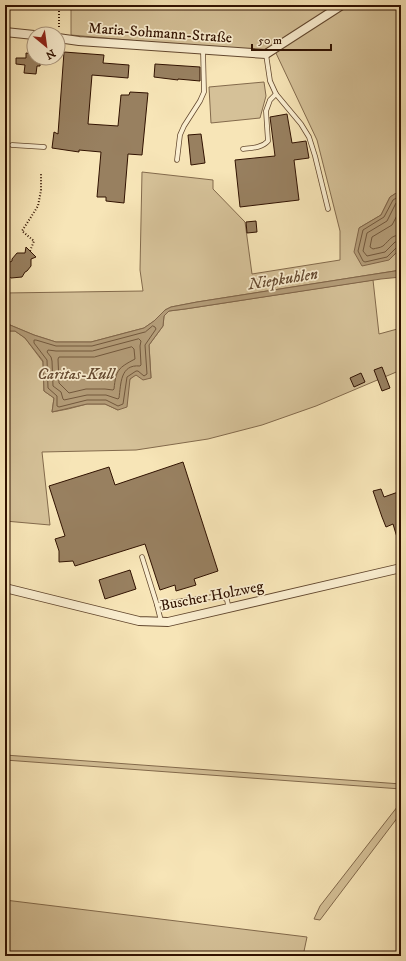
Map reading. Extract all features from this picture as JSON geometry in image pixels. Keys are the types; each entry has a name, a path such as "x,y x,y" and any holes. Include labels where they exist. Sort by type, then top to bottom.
{"street":[{"path":"266,54 342,5"},
{"path":"5,32 26,34"},
{"name":"Maria-Sohmann-Straße","path":"66,39 266,54"},
{"name":"Buscher Holzweg","path":"5,588 139,621 168,622 401,568"}],"lane":[{"path":"177,160 180,135 204,92 203,50"},
{"path":"266,54 270,81 276,94 301,124 309,137 328,209"},
{"path":"243,149 262,146 268,141 266,111 270,100 276,94"},
{"path":"12,145 44,147"},
{"path":"142,557 161,622"},
{"path":"157,605 223,596 226,598 229,608"}],"path":[{"path":"59,5 59,26"},
{"path":"30,251 34,241 22,231 38,206 41,190 41,173"}],"shaded area":[{"path":"71,5 337,5 264,52 71,35"},
{"path":"348,5 401,5 401,190 390,197 381,215 359,228 389,260 401,248 401,270 171,307 165,310 144,328 91,342 56,342 10,325 5,327 5,293 143,291 140,270 142,172 213,180 213,189 245,222 252,274 340,260 340,231 317,140 275,51"},
{"path":"264,82 266,96 260,118 211,123 209,87"},
{"path":"373,280 379,334 401,328 401,370 316,406 262,425 208,439 136,450 42,452 50,525 5,521 5,331 15,331 25,338 43,362 44,391 54,398 52,412 87,404 105,404 118,410 130,379 136,374 151,378 149,345 163,326 164,316 169,311"},
{"path":"5,755 401,784 401,789 5,760"},
{"path":"401,802 401,813 320,920 314,919 320,906"},
{"path":"5,900 307,937 303,956 5,956"}],"water":[{"path":"401,190 401,248 389,260 362,266 354,252 359,228 381,215 390,197"},
{"name":"Caritas-Kull","path":"401,270 401,277 169,311 164,316 163,326 149,345 151,378 143,380 136,375 130,379 127,407 118,410 105,404 87,404 52,412 54,398 44,391 43,361 25,338 15,331 5,331 5,327 10,325 56,342 91,342 144,328 165,310 171,307"}],"building":[{"path":"66,52 104,55 103,63 129,65 128,78 92,75 88,124 118,126 121,95 129,95 130,92 148,93 142,155 128,154 124,203 106,201 106,197 97,197 101,152 79,150 79,152 52,148 54,132 58,134 63,66 66,66"},
{"path":"16,58 26,58 26,66 37,66 36,74 24,73 25,65 16,64"},
{"path":"155,64 200,67 200,81 154,77"},
{"path":"287,114 292,143 306,141 309,158 294,160 299,200 240,207 235,160 275,156 270,117"},
{"path":"201,134 205,163 191,165 188,135"},
{"path":"256,221 257,232 247,233 246,222"},
{"path":"26,247 36,257 31,259 31,266 22,277 11,278 8,276 6,264 12,261 17,253 25,253"},
{"path":"382,367 390,388 382,391 374,370"},
{"path":"361,373 365,382 354,387 350,378"},
{"path":"183,462 218,571 194,579 196,585 176,591 175,585 160,590 145,544 75,566 73,561 59,562 59,551 55,539 65,536 49,486 109,467 115,485"},
{"path":"381,489 384,497 401,491 401,544 399,544 393,524 386,527 382,517 373,491"},
{"path":"130,570 136,589 105,599 99,580"}],"water label":[{"name":"Niepkuhlen","path":"283,279"}]}
